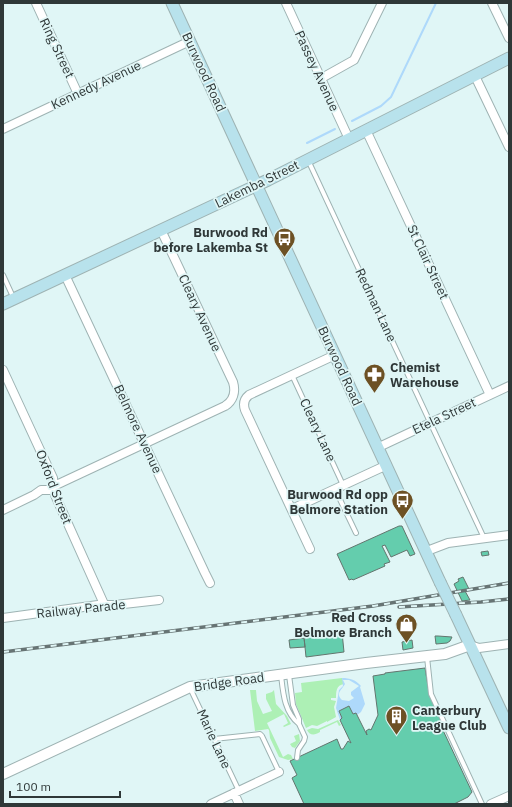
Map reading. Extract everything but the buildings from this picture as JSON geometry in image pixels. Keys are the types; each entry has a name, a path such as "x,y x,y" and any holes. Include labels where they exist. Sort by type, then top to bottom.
{"main road":[{"name":"Burwood Road","path":"172,3 509,728"},
{"name":"Lakemba Street","path":"3,304 257,185 509,58"}],"street":[{"name":"Ring Street","path":"36,3 78,94"},
{"name":"Passey Avenue","path":"286,3 348,139"},
{"path":"320,79 354,60 382,3"},
{"path":"492,3 509,38"},
{"name":"Kennedy Avenue","path":"3,129 190,41"},
{"path":"475,76 509,147"},
{"name":"St Clair Street","path":"366,130 490,395"},
{"name":"Cleary Avenue","path":"145,444 225,406 233,397 234,388 233,382 161,230"},
{"name":"Belmore Avenue","path":"66,275 210,583"},
{"path":"310,550 245,410 244,401 249,395 335,355"},
{"name":"Oxford Street","path":"3,370 53,478 55,495 104,604"},
{"name":"Etela Street","path":"379,447 509,386"},
{"path":"3,510 41,490 54,488 145,444"},
{"path":"292,509 387,465"},
{"path":"427,551 448,543 509,535"},
{"name":"Railway Parade","path":"3,618 104,604 115,606 159,600"},
{"path":"470,645 479,648 509,644"},
{"name":"Bridge Road","path":"3,774 190,687 427,657 446,654 470,645"},
{"path":"211,804 279,772"},
{"path":"237,792 239,804"},
{"path":"491,804 509,796"}],"lane":[{"name":"Redman Lane","path":"308,160 484,538"},
{"path":"3,276 14,299"},
{"name":"Cleary Lane","path":"292,375 343,485"},
{"path":"335,489 356,533"},
{"path":"427,657 431,694 482,804"},
{"path":"285,674 284,699 295,721 299,724"},
{"path":"285,674 293,704 299,719 299,724 305,738 298,750 297,758"},
{"name":"Marie Lane","path":"190,687 237,792"},
{"path":"214,739 260,734 279,772"}],"green space":[{"path":"342,678 344,684 338,687 336,691 336,698 331,698 331,700 336,701 334,707 336,717 317,726 312,725 306,728 296,704 295,693 302,692 301,683"},
{"path":"250,690 256,690 257,701 263,714 272,711 266,699 266,694 274,690 276,704 287,716 291,724 284,727 283,726 288,723 284,714 267,723 283,757 288,754 291,755 293,759 288,760 279,757 270,738 268,729 255,731"},
{"path":"338,720 341,725 339,726 337,722 320,730 320,732 316,734 311,734 307,730 312,728 318,729"},
{"path":"299,734 300,741 295,748 292,747 290,744 296,741 294,736"}],"water":[{"path":"342,678 357,682 361,686 365,704 361,712 357,715 356,713 353,714 349,706 339,711 342,718 340,720 336,708 339,690 343,686","holes":["343,680 349,680 359,686 351,692 351,695 354,698 349,701 342,700 339,693 345,684"]}],"waterway":[{"path":"352,121 381,106 391,97 436,3"},
{"path":"307,143 335,129"}],"railway":[{"path":"3,652 373,606 509,583"},
{"path":"399,607 509,599"}],"place":[{"name":"Burwood Rd before Lakemba St","path":"284,258"},
{"name":"Chemist Warehouse","path":"375,394"},
{"name":"Burwood Rd opp Belmore Station","path":"403,520"},
{"name":"Red Cross Belmore Branch","path":"407,644"},
{"name":"Canterbury League Club","path":"397,736"}]}
